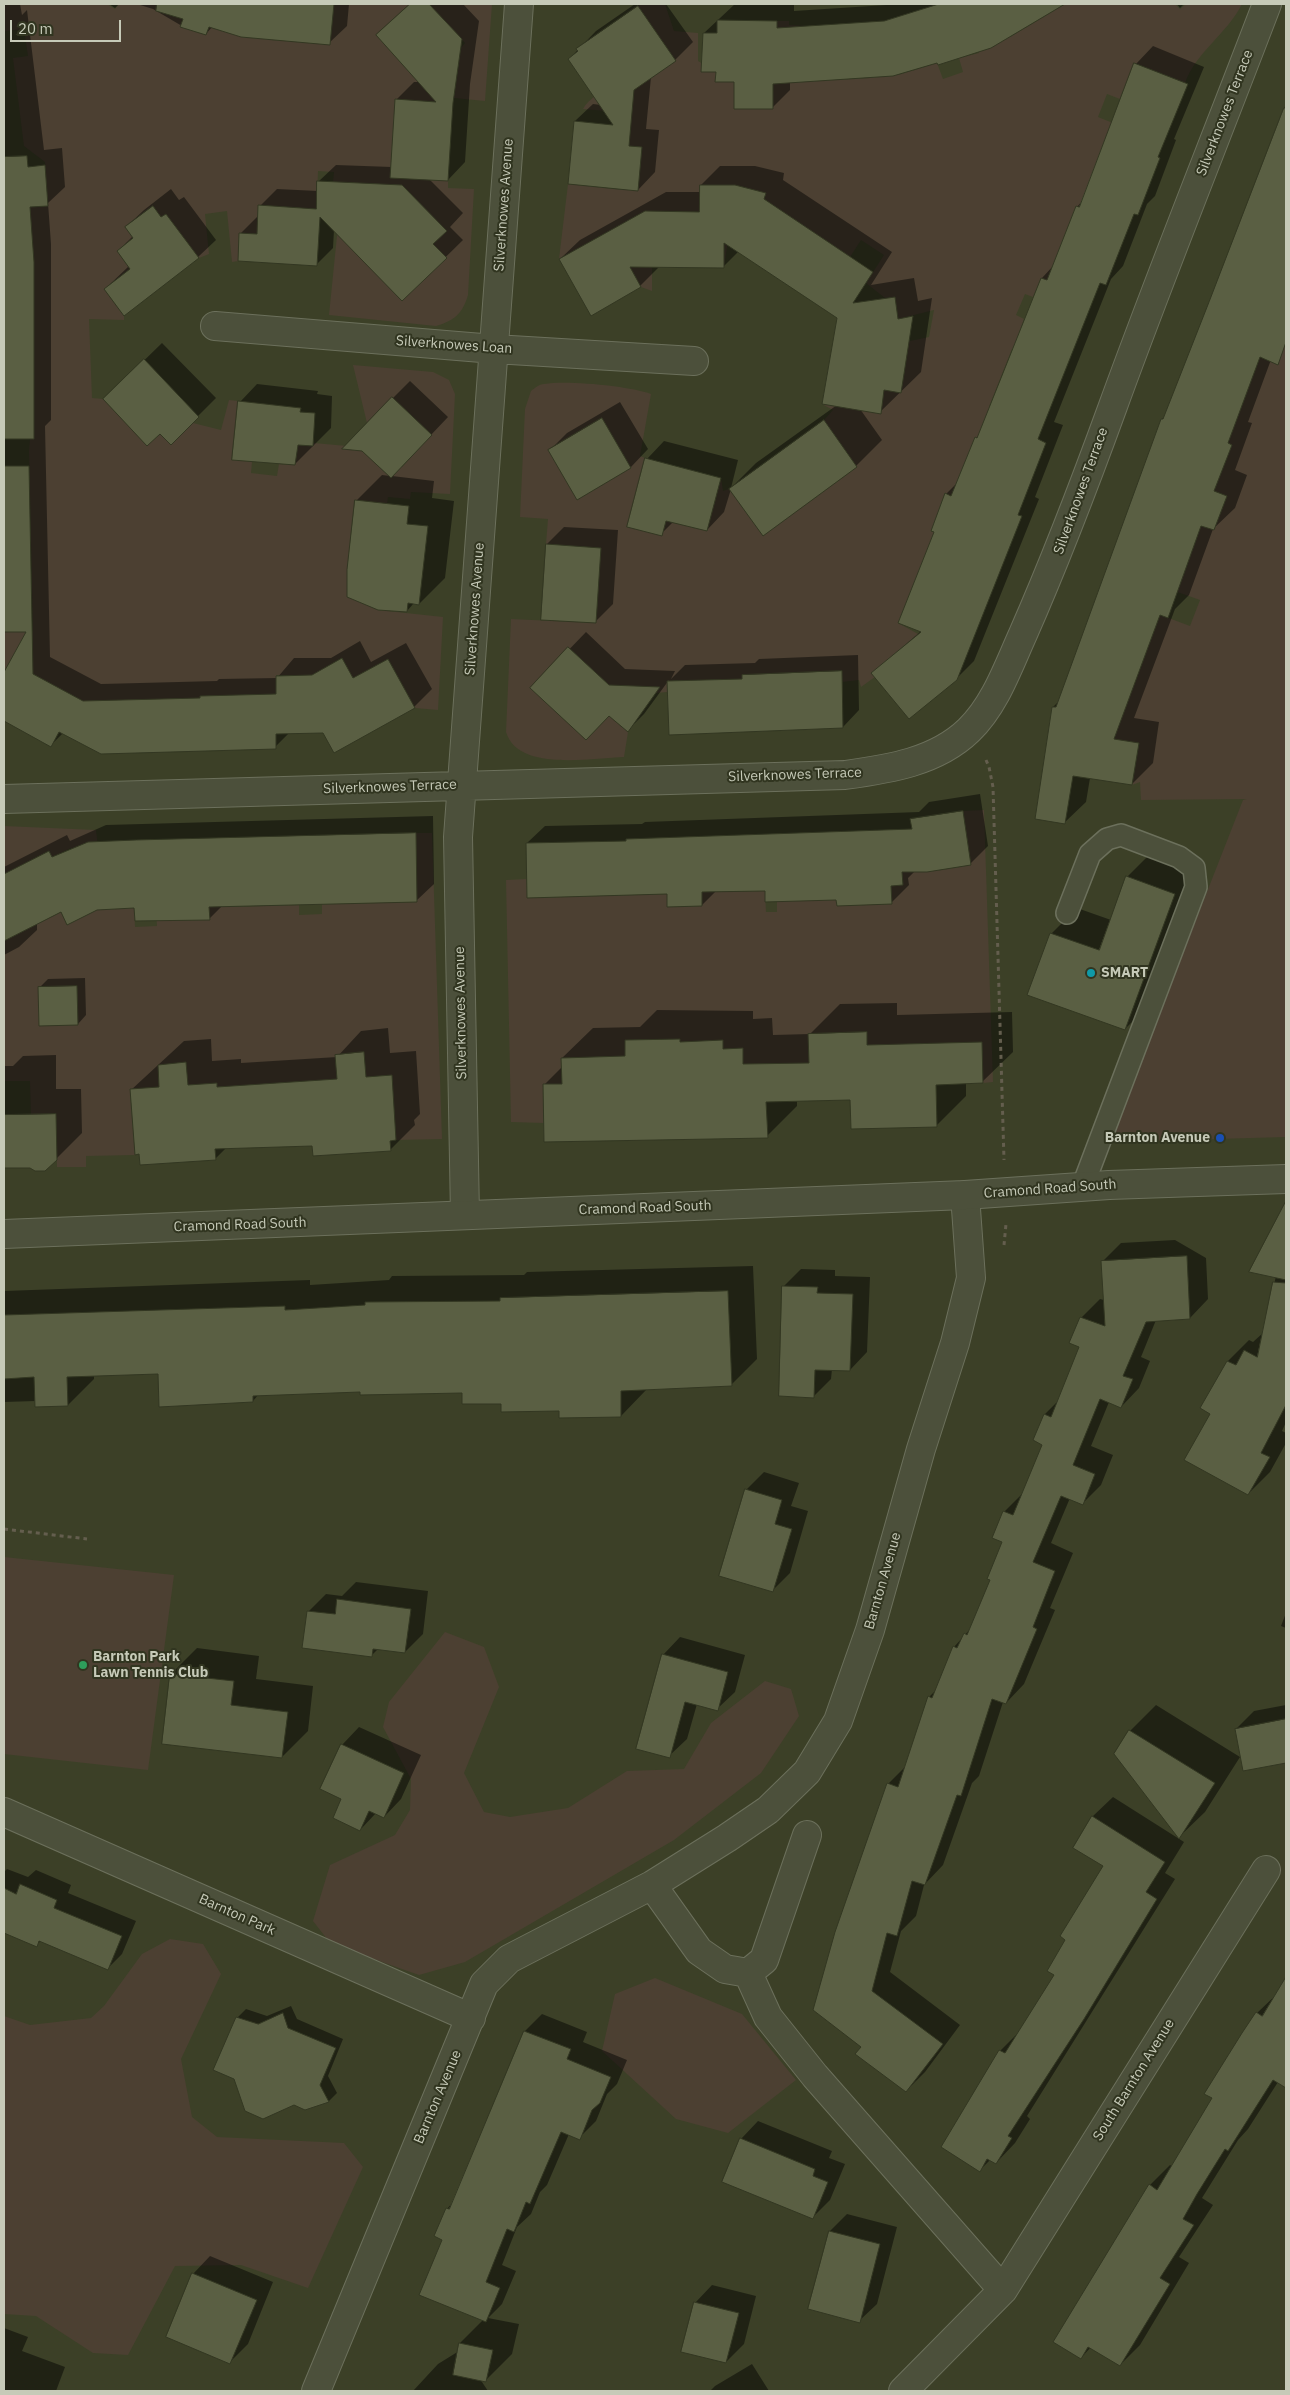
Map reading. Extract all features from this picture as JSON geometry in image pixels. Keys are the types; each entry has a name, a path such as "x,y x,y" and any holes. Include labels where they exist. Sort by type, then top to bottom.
{"street":[{"name":"Silverknowes Avenue","path":"465,1215 458,837 519,4"},
{"name":"Silverknowes Terrace","path":"4,799 845,775 885,770 920,760 948,747 968,731 983,715 1004,675 1060,550 1124,375 1268,4"},
{"name":"Silverknowes Loan","path":"214,326 494,349 694,361"},
{"name":"Cramond Road South","path":"4,1234 966,1195 1286,1179"},
{"name":"Barnton Avenue","path":"316,2391 484,1984 509,1960 652,1885 768,1810 807,1772 838,1721 870,1630 921,1449 955,1343 971,1278 966,1195"},
{"name":"Barnton Park","path":"4,1812 471,2018"},
{"path":"652,1885 699,1951 725,1969 748,1973 764,1960 807,1835"},
{"name":"South Barnton Avenue","path":"903,2391 1003,2290 1266,1870"},
{"path":"748,1973 768,2017 791,2047 1003,2290"}],"lane":[{"path":"1067,914 1090,854 1107,839 1121,835 1179,857 1194,868 1196,888 1082,1188"}],"path":[{"path":"968,731 990,767 993,787 1005,1192"},
{"path":"4,1529 87,1540"}],"shaded area":[{"path":"4,4 107,4 115,9 119,4 168,4 165,14 182,19 181,27 206,35 209,27 226,32 235,4 275,4 272,40 330,44 334,4 410,4 376,35 420,84 454,97 461,48 465,43 429,4 492,4 485,101 454,98 453,103 396,99 390,178 448,181 448,188 474,189 468,295 463,307 453,319 436,326 329,315 341,196 333,182 334,172 318,171 317,196 320,209 259,205 257,234 239,233 238,261 232,262 227,211 205,214 209,254 199,258 166,214 161,217 153,206 125,227 133,238 117,251 130,269 104,289 124,316 124,320 89,319 92,398 103,399 147,445 160,434 171,445 193,423 221,430 229,400 238,401 232,459 252,462 251,473 277,476 279,464 295,465 298,445 313,446 314,443 358,447 366,455 377,444 402,467 431,435 367,423 353,365 433,372 449,380 455,394 450,494 411,492 410,499 388,497 387,504 355,500 350,542 378,610 443,617 438,710 415,708 388,659 353,678 342,658 324,668 335,688 298,703 297,675 276,675 276,694 200,696 200,705 175,699 98,701 98,724 77,698 10,662 4,672 4,632 33,631 29,451 30,439 34,439 34,266 30,207 47,206 45,162 24,146 13,58 28,56 24,29 4,31"},
{"path":"641,4 665,4 674,31 698,33 698,61 716,72 716,82 734,82 734,108 772,109 777,21 789,21 789,25 807,26 810,81 870,78 868,22 881,22 898,75 937,63 943,79 963,72 959,58 979,53 964,4 990,4 1010,37 1065,4 1175,4 1180,9 1186,4 1242,4 1236,15 1196,62 1185,83 1135,63 1120,99 1107,94 1098,117 1155,140 1120,224 1076,206 1054,263 1094,280 1089,296 1041,278 1033,297 1025,294 1016,315 1024,319 1018,336 1058,367 1012,349 989,407 1036,425 968,502 945,493 931,531 954,540 898,623 940,646 886,669 861,687 859,680 842,682 841,671 768,674 757,687 756,674 742,674 742,679 667,681 667,692 656,693 656,687 636,686 625,700 568,647 531,688 586,740 609,716 628,732 624,757 575,760 540,758 525,753 513,745 506,732 511,619 596,623 601,548 546,544 548,519 520,517 525,409 531,391 542,384 582,383 614,386 651,394 640,456 645,458 628,527 666,521 707,531 721,478 723,491 729,489 763,535 857,467 824,420 833,410 822,404 881,413 884,390 901,393 907,356 854,347 891,345 929,337 934,310 898,319 895,297 885,298 866,283 884,255 861,240 850,257 763,204 765,193 747,188 731,219 724,268 725,185 700,185 699,212 663,211 652,264 652,291 641,287 609,231 559,259 568,184 624,190 640,169 642,148 629,146 631,127 617,126 618,112 583,109 588,102 609,86 669,51 638,6"},
{"path":"1286,342 1286,1137 1109,1142 1243,800 1247,799 1141,800 1140,782 1132,785 1139,743 1107,738 1134,686 1142,665 1129,659 1147,610 1190,626 1200,600 1155,584 1185,571 1201,526 1214,530 1227,496 1197,485 1204,465 1222,471 1232,445 1172,422 1252,378 1260,358 1278,364"},
{"path":"984,810 993,1082 983,1083 982,1042 911,1044 868,1073 867,1032 809,1034 810,1075 744,1076 742,1048 723,1049 722,1040 697,1041 681,1078 680,1039 625,1040 626,1080 598,1081 597,1057 561,1058 562,1084 543,1085 544,1123 511,1122 506,880 527,879 528,898 667,894 668,907 702,906 702,892 765,891 766,912 777,912 777,901 836,887 837,906 891,904 891,886 903,885 902,872 914,872 914,841 933,860 935,871 971,865 963,811"},
{"path":"4,826 96,830 100,864 134,908 135,927 157,926 156,909 193,908 193,920 209,920 208,893 232,907 299,905 299,915 322,914 322,891 340,904 416,902 416,833 432,833 442,1139 396,1140 392,1075 366,1077 364,1053 335,1055 337,1079 271,1084 274,1145 188,1085 186,1063 158,1065 159,1087 130,1090 135,1155 86,1156 86,1167 57,1167 56,1114 31,1115 30,1081 4,1081 4,930 8,938 61,912 67,925 72,850 71,848 52,857 49,851 4,874"},
{"name":"Barnton Park Lawn Tennis Club","path":"4,1557 174,1575 148,1770 4,1754"},
{"path":"445,1632 484,1647 499,1687 464,1773 484,1812 510,1817 568,1808 627,1771 684,1769 711,1723 765,1681 791,1689 799,1716 761,1773 674,1840 465,1962 419,1975 331,1944 313,1921 330,1865 395,1835 410,1810 411,1779 383,1727 389,1702"},
{"path":"170,1939 203,1944 221,1974 181,2059 192,2117 217,2137 344,2143 363,2167 308,2288 241,2265 175,2266 128,2355 93,2353 36,2316 4,2314 4,2016 30,2025 91,2018 104,2006 142,1954"},
{"path":"655,1978 742,2014 796,2080 728,2133 676,2119 602,2051 615,1994"}],"building":[{"path":"157,4 334,4 330,45 241,37 209,27 206,35 180,27 183,19 156,11"},
{"path":"410,4 429,4 462,39 453,103 448,181 390,178 395,99 436,102 376,35"},
{"path":"939,4 1065,4 991,48 938,65 937,63 893,76 773,84 773,109 734,109 734,82 715,82 716,72 701,72 703,33 717,33 717,20 777,21 777,28 884,21"},
{"path":"638,6 676,61 634,90 629,146 642,147 638,191 568,184 574,121 613,125 568,59 578,51 576,49"},
{"path":"1134,63 1188,84 1158,157 1160,158 1138,215 1134,214 1106,285 1100,283 1038,439 1046,443 1018,515 1022,516 957,680 909,719 871,673 921,632 898,623 934,532 931,531 945,493 951,496 975,437 977,438 1041,278 1047,280 1076,206 1079,207"},
{"path":"1284,108 1286,108 1286,342 1278,365 1260,357 1228,443 1232,445 1214,491 1227,496 1214,530 1201,526 1168,618 1160,615 1114,739 1139,743 1132,785 1073,776 1065,824 1035,819 1052,707 1056,707 1161,419 1163,419"},
{"path":"27,156 28,167 45,165 48,206 30,207 34,262 34,439 4,439 4,157"},
{"path":"317,181 402,185 447,231 433,244 447,258 402,301 320,217 317,266 238,261 239,233 257,234 258,205 316,209"},
{"path":"700,185 735,185 766,193 764,199 873,272 853,303 895,297 898,319 913,316 901,393 884,390 881,414 822,404 837,318 724,243 724,268 630,267 641,287 591,316 559,259 645,211 699,212"},
{"path":"153,206 161,217 166,214 199,258 124,316 104,289 130,269 117,251 133,238 125,227"},
{"path":"144,359 199,417 171,445 160,434 147,446 103,399"},
{"path":"392,397 432,435 391,478 362,451 342,449"},
{"path":"238,401 301,408 300,412 315,413 313,446 298,445 295,465 232,460"},
{"path":"602,418 631,468 577,500 548,450"},
{"path":"824,420 857,467 763,536 729,489"},
{"path":"645,458 721,478 707,531 666,521 662,536 627,527"},
{"path":"4,466 29,466 33,674 83,701 200,698 200,696 276,694 276,676 312,675 342,658 353,678 388,659 415,708 334,753 323,733 276,734 276,749 101,754 59,732 51,747 4,721 4,672 26,632 4,632"},
{"path":"355,500 409,506 407,524 428,526 419,605 408,603 407,612 378,610 347,597 347,570"},
{"path":"546,544 601,548 596,623 541,620"},
{"path":"568,647 609,685 660,687 628,732 609,716 586,740 530,688"},
{"path":"842,671 843,728 669,735 667,681 742,679 742,675"},
{"path":"963,811 971,865 927,872 902,872 903,885 891,886 892,904 837,906 836,900 765,902 765,891 702,892 702,906 667,907 667,894 527,898 526,843 626,841 626,839 912,829 910,819"},
{"path":"416,833 417,902 209,907 210,920 135,921 134,908 97,910 67,925 61,912 4,941 4,874 49,851 52,857 88,842"},
{"name":"SMART","path":"1126,876 1175,894 1125,1030 1027,995 1050,933 1099,950"},
{"path":"77,986 78,1025 39,1026 38,987"},
{"path":"867,1032 867,1045 982,1042 983,1083 936,1085 937,1127 851,1129 850,1100 766,1102 768,1138 544,1142 543,1084 562,1084 561,1058 625,1056 625,1040 680,1039 680,1042 723,1040 723,1049 743,1048 743,1064 809,1063 808,1034"},
{"path":"364,1052 366,1077 392,1075 396,1140 390,1141 391,1151 313,1156 312,1146 215,1149 216,1160 140,1165 139,1154 135,1155 130,1089 159,1087 158,1065 186,1062 188,1085 217,1083 217,1087 337,1079 335,1055"},
{"path":"56,1114 57,1160 45,1171 35,1171 30,1168 4,1168 4,1115"},
{"path":"1286,1201 1286,1280 1249,1272"},
{"path":"1187,1256 1190,1319 1146,1322 1123,1376 1133,1379 1121,1408 1100,1399 1073,1465 1095,1474 1083,1505 1061,1496 1033,1562 1055,1571 1033,1627 1037,1629 1006,1704 992,1699 961,1796 957,1795 925,1885 912,1881 897,1936 887,1933 872,1991 943,2044 906,2092 855,2054 861,2047 813,2010 835,1932 887,1783 898,1787 928,1696 932,1698 953,1646 957,1648 964,1633 967,1635 990,1580 987,1579 1002,1542 992,1538 1003,1511 1013,1515 1042,1445 1033,1440 1044,1414 1051,1417 1079,1347 1069,1343 1080,1317 1105,1326 1101,1261"},
{"path":"1273,1282 1286,1283 1286,1405 1261,1453 1270,1457 1248,1495 1184,1460 1210,1414 1200,1408 1227,1361 1236,1365 1244,1350 1257,1357"},
{"path":"782,1286 818,1287 817,1293 853,1294 850,1371 815,1370 814,1398 779,1396"},
{"path":"728,1291 732,1386 621,1391 621,1417 559,1418 559,1411 501,1412 501,1404 462,1404 462,1393 360,1395 360,1392 253,1396 253,1402 159,1407 158,1374 67,1377 68,1406 35,1407 34,1377 4,1379 4,1315 285,1306 285,1310 365,1305 365,1302 500,1301 500,1298"},
{"path":"745,1489 782,1500 775,1524 792,1529 773,1592 719,1576"},
{"path":"337,1599 411,1609 405,1653 373,1649 372,1657 302,1648 307,1611 335,1614"},
{"path":"662,1654 728,1672 718,1711 685,1702 670,1758 636,1749"},
{"path":"170,1674 234,1681 231,1705 288,1712 282,1758 162,1744"},
{"path":"1286,1719 1286,1763 1243,1771 1235,1729"},
{"path":"1129,1730 1215,1783 1179,1839 1114,1754"},
{"path":"341,1744 404,1773 384,1818 369,1811 360,1831 333,1818 341,1799 320,1789"},
{"path":"1092,1816 1165,1862 1146,1892 1157,1899 1084,2019 1008,2136 1012,2138 996,2164 987,2159 980,2172 941,2147 999,2050 1005,2053 1054,1975 1047,1971 1065,1940 1060,1936 1103,1866 1073,1848"},
{"path":"20,1884 57,1900 54,1908 122,1936 108,1970 39,1941 37,1947 4,1933 4,1888 16,1894"},
{"path":"1286,1977 1286,2088 1273,2080 1228,2151 1225,2149 1197,2194 1183,2219 1194,2225 1160,2278 1170,2284 1120,2366 1088,2347 1081,2359 1053,2342 1149,2184 1157,2190 1212,2098 1204,2094 1242,2033 1256,2012 1262,2016"},
{"path":"283,2013 288,2028 336,2048 320,2085 329,2102 305,2110 294,2105 263,2119 245,2111 234,2079 213,2070 236,2017 258,2024"},
{"path":"524,2031 571,2049 567,2059 611,2077 600,2103 592,2110 580,2140 561,2132 530,2204 526,2202 514,2232 507,2229 486,2282 500,2288 486,2322 419,2295 442,2240 434,2236 446,2208 449,2209"},
{"path":"740,2138 815,2169 813,2176 828,2182 813,2219 722,2182"},
{"path":"829,2231 880,2244 860,2323 808,2309"},
{"path":"192,2273 257,2300 230,2364 166,2337"},
{"path":"694,2302 739,2313 726,2363 681,2352"},
{"path":"459,2343 493,2350 486,2382 453,2375"}],"place":[{"name":"SMART","path":"1091,973"},
{"name":"Barnton Avenue","path":"1220,1138"},
{"name":"Barnton Park Lawn Tennis Club","path":"83,1665"}]}
